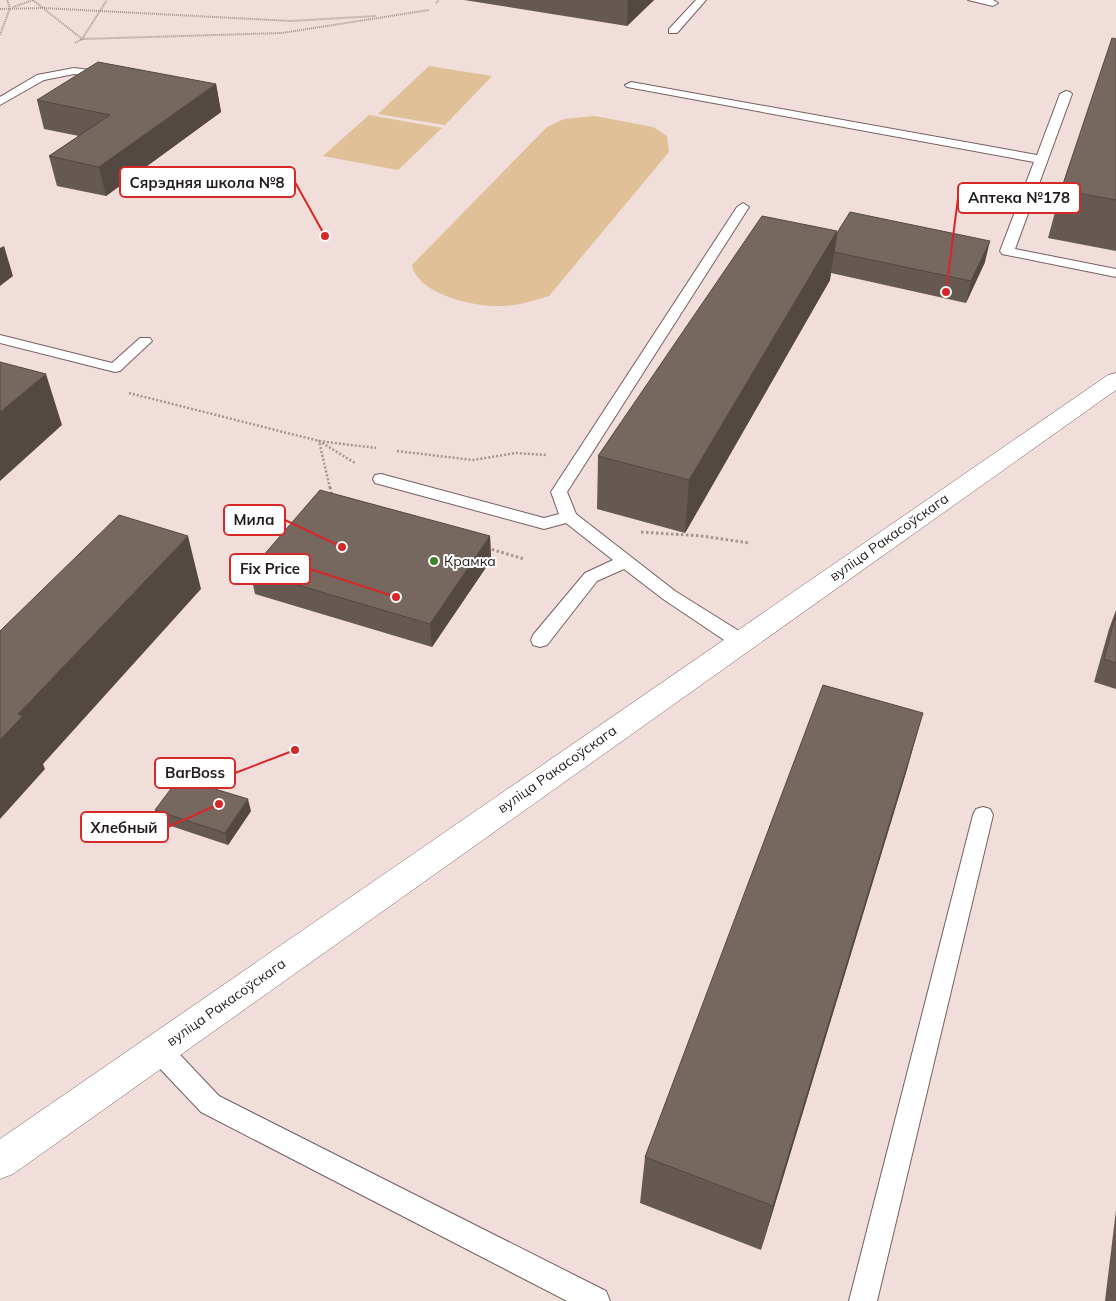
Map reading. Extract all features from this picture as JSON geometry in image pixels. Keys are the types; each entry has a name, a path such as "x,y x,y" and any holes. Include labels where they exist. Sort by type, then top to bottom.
{"main road":[{"name":"вуліца Ракасоўскага","path":"0,1161 1116,380"}],"lane":[{"path":"672,31 701,0"},
{"path":"973,0 992,3"},
{"path":"0,102 41,77 74,71 120,76"},
{"path":"631,85 1043,160"},
{"path":"1066,94 1043,160 1007,250 1116,273"},
{"path":"740,642 669,595 569,517 559,492 743,207"},
{"path":"0,339 115,368 145,341"},
{"path":"381,479 544,524 569,517"},
{"path":"540,640 591,577 625,562"},
{"path":"863,1301 982,815"},
{"path":"158,1049 210,1104 596,1301"}],"path":[{"path":"0,35 10,8 7,0"},
{"path":"10,8 34,0 82,39 282,33 429,10"},
{"path":"74,44 82,39 108,0"},
{"path":"436,3 439,0"},
{"path":"0,9 43,8 291,21 392,15"},
{"path":"120,391 318,441 376,448"},
{"path":"396,451 472,460 516,454 582,457"},
{"path":"633,532 702,536 750,543"}],"shaded area":[{"path":"429,66 492,76 445,125 378,114"},
{"path":"369,115 442,128 398,170 323,156"},
{"path":"595,116 653,127 667,136 669,152 549,296 519,304 489,306 448,297 424,284 416,275 412,265 547,127 564,119"}],"building":[{"path":"1112,38 1116,39 1116,200 1061,190"},
{"path":"98,62 216,84 99,167 49,156 110,115 37,100"},
{"path":"850,212 990,241 971,281 834,252 837,233"},
{"path":"762,216 837,231 689,480 598,456"},
{"path":"0,362 46,374 0,412"},
{"path":"320,490 490,536 430,624 250,571"},
{"path":"119,515 188,536 18,714 23,716 0,740 0,631"},
{"path":"1116,613 1116,663 1104,659"},
{"path":"823,685 923,713 773,1206 645,1157"},
{"path":"179,778 248,799 225,833 155,810"}],"place":[{"name":"Сярэдняя школа №8","path":"325,236"},
{"name":"Аптека №178","path":"946,292"},
{"name":"Мила","path":"342,547"},
{"name":"Крамка","path":"434,561"},
{"name":"Fix Price","path":"396,597"},
{"name":"BarBoss","path":"295,750"},
{"name":"Хлебный","path":"219,804"}]}
